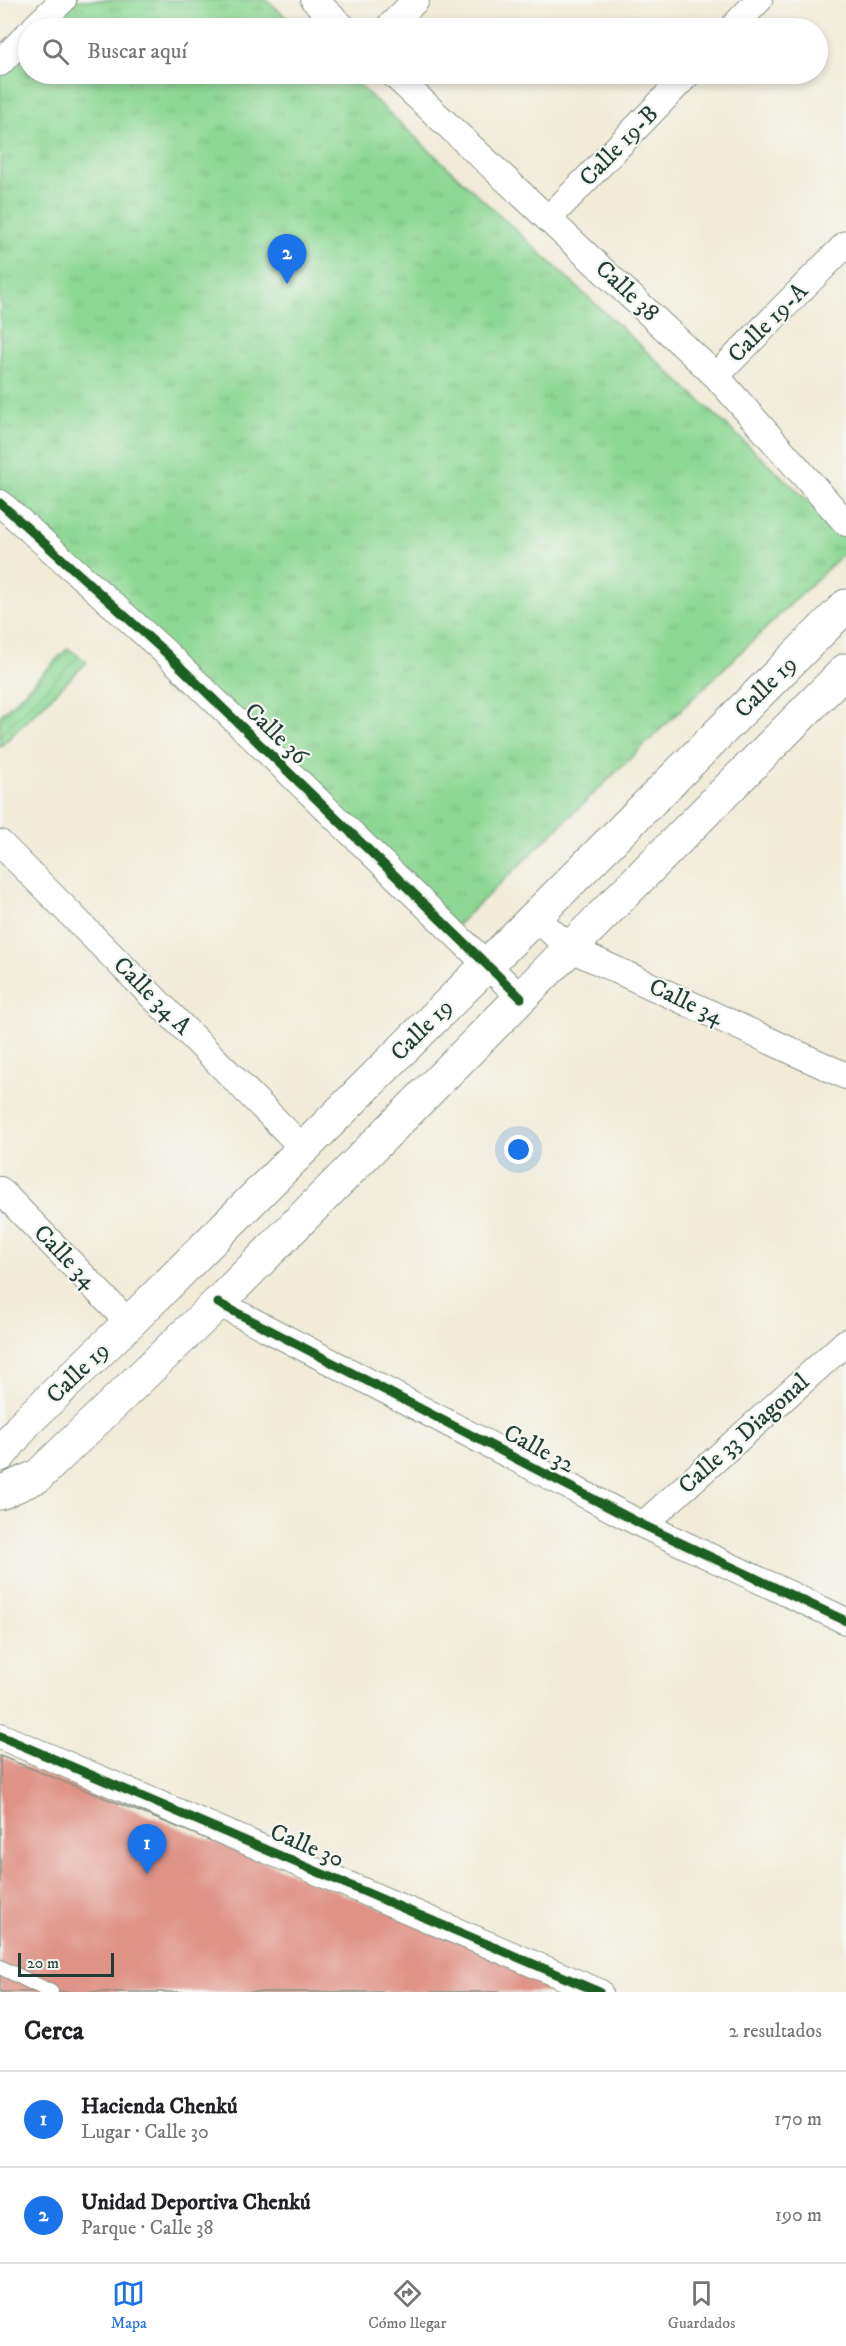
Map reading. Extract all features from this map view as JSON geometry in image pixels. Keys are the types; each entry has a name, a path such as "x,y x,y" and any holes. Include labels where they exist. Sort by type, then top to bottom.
{"main road":[{"name":"Calle 19","path":"0,1455 25,1423 304,1149 534,916 846,606"},
{"name":"Calle 19","path":"0,1493 38,1476 218,1303 846,670"}],"street":[{"path":"44,18 63,0"},
{"path":"314,0 333,18"},
{"path":"398,18 416,0"},
{"path":"742,18 759,0"},
{"path":"0,63 18,44"},
{"name":"Calle 38","path":"404,84 716,376 846,523"},
{"name":"Calle 19-B","path":"549,218 678,84"},
{"name":"Calle 19-A","path":"716,376 846,244"},
{"name":"Calle 36","path":"0,503 165,652 521,998"},
{"name":"Calle 34 A","path":"0,843 304,1149"},
{"name":"Calle 34","path":"534,916 571,949 846,1076"},
{"name":"Calle 34","path":"0,1190 129,1323"},
{"name":"Calle 32","path":"218,1303 643,1525 846,1621"},
{"name":"Calle 33 Diagonal","path":"643,1525 846,1342"},
{"path":"0,1468 38,1476"},
{"name":"Calle 30","path":"0,1736 599,1992"}],"lane":[{"path":"0,1966 51,1992"}],"green space":[{"path":"72,0 267,0 287,18 54,18"},
{"path":"18,55 18,84 358,84 846,536 846,551 456,926 0,495 0,74"},
{"path":"68,648 87,662 0,747 0,716"}],"building":[{"path":"0,1756 589,1992 0,1992"}],"cycle path":[{"path":"0,503 165,652 521,998"},
{"path":"218,1303 643,1525 846,1621"},
{"path":"0,1736 599,1992"}],"place":[{"name":"Unidad Deportiva Chenkú","path":"287,284"},
{"name":"Hacienda Chenkú","path":"147,1874"}]}
